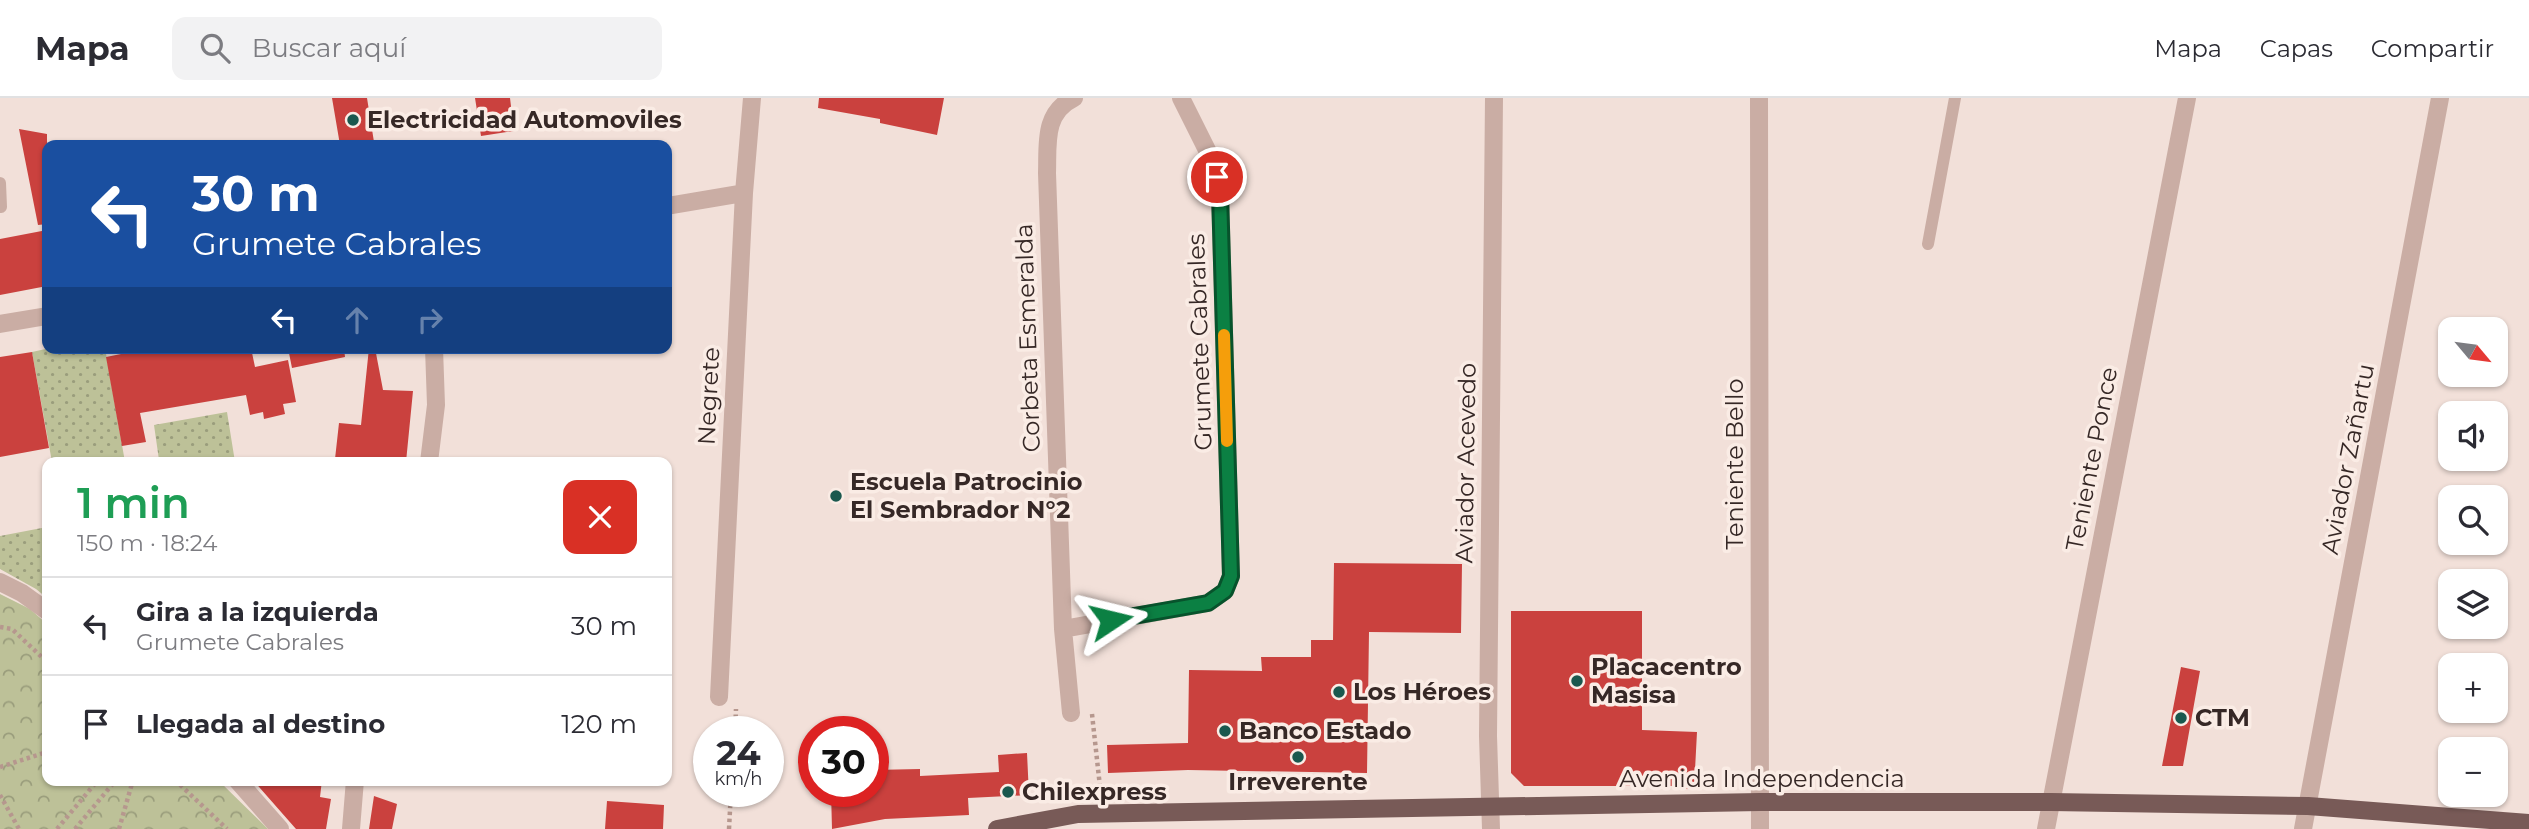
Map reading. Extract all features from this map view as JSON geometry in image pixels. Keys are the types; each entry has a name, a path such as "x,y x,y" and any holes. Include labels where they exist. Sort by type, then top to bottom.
{"main road":[{"name":"Avenida Independencia","path":"997,829 1078,814 1760,802 2051,802 2308,806 2529,823"}],"street":[{"name":"Negrete","path":"719,697 744,193 752,98"},
{"name":"Corbeta Esmeralda","path":"1071,713 1063,629 1047,173 1049,126 1058,109 1074,98"},
{"name":"Grumete Cabrales","path":"1063,629 1208,603 1225,591 1231,576 1220,193 1212,160 1181,98"},
{"name":"Aviador Acevedo","path":"1490,829 1488,736 1493,98"},
{"name":"Teniente Bello","path":"1759,98 1760,829"},
{"name":"Teniente Ponce","path":"2046,829 2187,98"},
{"name":"Aviador Zañartu","path":"2304,829 2441,98"},
{"path":"672,205 744,193"},
{"path":"0,324 42,317"},
{"path":"430,457 436,405 434,354"},
{"path":"0,582 42,607"},
{"path":"242,786 280,829"},
{"path":"351,829 355,786"}],"lane":[{"path":"1928,244 1955,98"},
{"path":"0,183 1,201"}],"path":[{"path":"0,627 12,629 42,657"},
{"path":"1071,713 1092,710 1102,814"},
{"path":"0,767 42,754"},
{"path":"57,829 93,786"},
{"path":"75,829 111,786"},
{"path":"119,829 131,786"},
{"path":"181,786 227,829"},
{"path":"0,794 19,829"},
{"path":"729,829 730,807"}],"green space":[{"path":"42,350 42,354 106,354 124,457 51,457 32,352"},
{"path":"227,412 234,457 159,457 154,425"},
{"path":"42,528 42,594 0,569 0,536"},
{"path":"0,594 30,609 42,620 42,786 224,786 268,829 0,829"}],"building":[{"name":"Electricidad Automoviles","path":"332,98 367,98 374,140 339,140"},
{"path":"475,98 510,98 514,131 481,136"},
{"path":"819,98 944,98 937,135 880,123 880,119 818,108"},
{"path":"19,129 47,134 47,140 42,140 42,225 38,225"},
{"path":"42,231 42,287 0,295 0,239"},
{"path":"32,352 49,448 0,457 0,357"},
{"path":"121,354 252,354 255,367 288,360 296,402 283,404 285,414 264,419 263,412 250,415 246,395 140,413 146,442 122,446 106,357"},
{"path":"289,354 345,354 345,357 292,368"},
{"path":"368,354 376,354 383,390 413,391 406,457 335,457 339,423 361,425"},
{"path":"1334,563 1462,564 1461,633 1369,632 1367,773 1188,770 1108,773 1107,745 1188,743 1189,670 1262,671 1261,657 1311,657 1311,640 1333,640"},
{"name":"Placacentro Masisa","path":"1511,611 1642,611 1642,730 1697,732 1694,789 1675,789 1675,786 1524,786 1511,773"},
{"name":"CTM","path":"2181,667 2200,671 2183,766 2162,766"},
{"path":"1027,753 1029,795 968,798 969,815 885,819 832,829 831,807 889,807 889,770 920,769 920,776 999,772 998,755"},
{"path":"258,786 321,786 320,797 331,799 326,829 296,829"},
{"path":"374,796 397,804 392,829 369,829"},
{"path":"607,801 664,805 663,829 605,829"}],"slow traffic":[{"path":"1224,335 1227,441"}],"place":[{"name":"Electricidad Automoviles","path":"353,120"},
{"name":"Escuela Patrocinio El Sembrador N°2","path":"836,496"},
{"name":"Placacentro Masisa","path":"1577,681"},
{"name":"Los Héroes","path":"1339,692"},
{"name":"CTM","path":"2181,718"},
{"name":"Banco Estado","path":"1225,731"},
{"name":"Irreverente","path":"1298,757"},
{"name":"Chilexpress","path":"1008,792"}],"route":[{"path":"1111,620 1208,603 1225,591 1231,576 1220,193 1217,177"}]}
